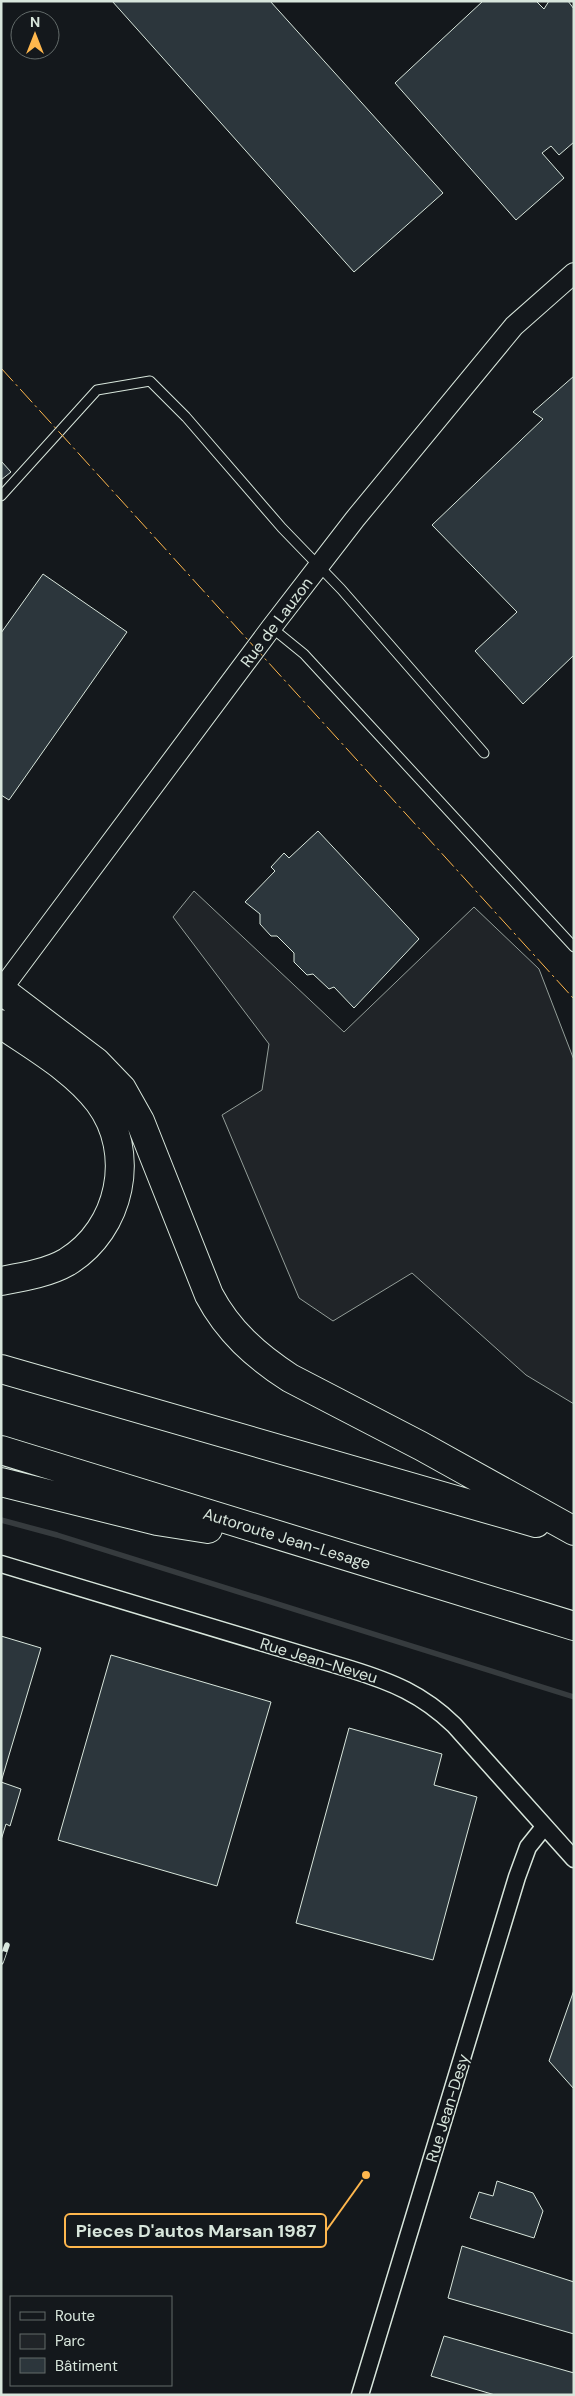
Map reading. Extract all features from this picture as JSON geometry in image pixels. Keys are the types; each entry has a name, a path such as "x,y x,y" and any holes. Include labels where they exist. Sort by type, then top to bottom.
{"highway":[{"path":"1,990 96,1062 122,1089 140,1121 209,1295 222,1317 247,1345 290,1378 421,1446 574,1533"},
{"path":"1,1024 67,1071 93,1095 106,1112 114,1131 120,1164 116,1197 106,1220 94,1239 74,1256 56,1267 27,1276 1,1280"},
{"path":"1,1369 405,1483 574,1533"},
{"name":"Autoroute Jean-Lesage","path":"1,1450 574,1626"},
{"path":"1,1482 157,1521 303,1543"}],"street":[{"name":"Rue de Lauzon","path":"1,990 318,566 514,326 574,273"},
{"name":"Rue Jean-Neveu","path":"1,1564 322,1660 407,1689 436,1707 454,1725 574,1859"},
{"name":"Rue Jean-Desy","path":"360,2395 517,1877 528,1847 544,1827"}],"lane":[{"path":"1,496 97,390 150,381 186,417 318,566 341,589 484,753"},
{"path":"271,628 304,654 574,946"}],"green space":[{"path":"194,891 344,1032 474,907 539,969 574,1060 574,1404 526,1375 412,1273 333,1321 299,1298 222,1115 262,1090 269,1044 173,917"}],"building":[{"path":"112,1 270,1 443,193 354,272"},
{"path":"483,1 536,1 544,9 549,1 568,1 574,9 574,142 559,155 551,146 542,153 564,178 516,220 395,83"},
{"path":"574,376 574,655 523,704 475,651 517,612 432,525 543,419 533,412"},
{"path":"1,461 11,472 1,480"},
{"path":"43,574 127,632 9,800 1,795 1,633"},
{"path":"318,831 419,939 354,1008 334,987 329,989 313,974 307,975 294,962 294,953 277,936 271,936 260,924 260,914 245,902 275,871 271,867 284,853 289,858"},
{"path":"1,1636 41,1648 1,1782"},
{"path":"111,1655 271,1702 217,1886 58,1840"},
{"path":"349,1728 442,1754 434,1785 477,1797 433,1960 296,1923"},
{"path":"1,1782 21,1789 10,1826 6,1824 1,1840"},
{"path":"574,1990 574,2089 549,2061"},
{"path":"497,2181 533,2193 543,2211 534,2238 470,2218 479,2192 493,2196"},
{"path":"462,2246 574,2282 574,2334 448,2298"},
{"path":"444,2336 574,2373 574,2395 495,2395 431,2376"}],"waterway":[{"path":"1,1520 57,1535 574,1697"}],"railway":[{"path":"1,1962 7,1945"}],"power":[{"path":"1,368 574,999"}],"place":[{"name":"Pieces D'autos Marsan 1987","path":"366,2175"}]}
